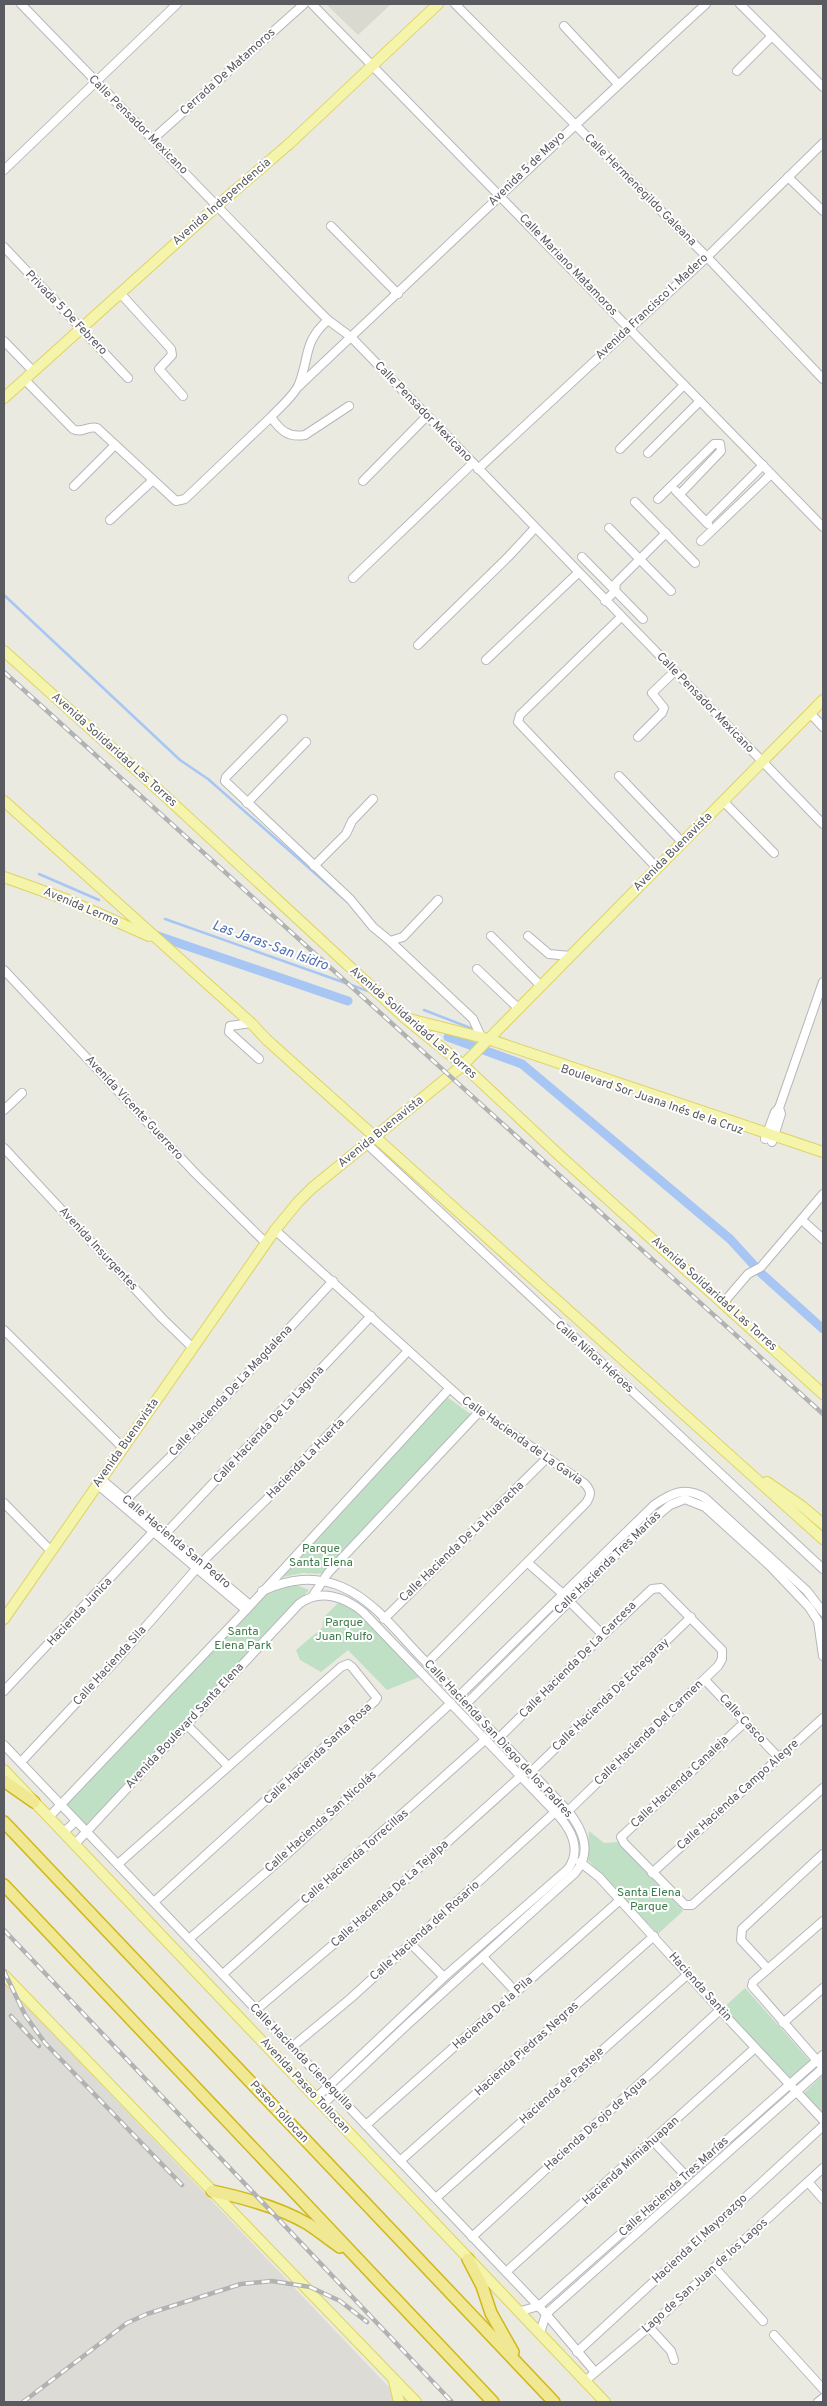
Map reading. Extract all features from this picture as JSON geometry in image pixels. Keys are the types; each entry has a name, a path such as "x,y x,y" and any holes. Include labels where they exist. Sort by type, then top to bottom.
{"highway":[{"path":"4,1781 34,1802"},
{"name":"Paseo Tollocan","path":"4,1822 554,2402"},
{"path":"4,1885 493,2402"},
{"path":"212,2191 237,2196 290,2215 354,2255"},
{"path":"468,2260 482,2286 491,2313 525,2371"}],"main road":[{"name":"Avenida Independencia","path":"4,398 288,144 438,4"},
{"name":"Avenida Solidaridad Las Torres","path":"4,651 405,1018 463,1065 559,1155 724,1302 823,1394"},
{"name":"Avenida Buenavista","path":"4,1619 275,1230 298,1202 366,1143 463,1065 823,700"},
{"path":"4,801 251,1024 266,1040 823,1539"},
{"name":"Avenida Lerma","path":"4,877 68,900 157,940"},
{"name":"Boulevard Sor Juana Inés de la Cruz","path":"405,1018 769,1138 823,1152"},
{"name":"Boulevard Sor Juana Inés de la Cruz","path":"769,1138 823,1160"},
{"path":"749,1472 779,1489 823,1524"},
{"name":"Avenida Paseo Tollocan","path":"4,1770 605,2402"},
{"path":"4,1975 416,2402"},
{"path":"392,2378 399,2402"}],"street":[{"name":"Calle Pensador Mexicano","path":"21,4 328,320 351,337 823,824"},
{"path":"4,170 178,4"},
{"name":"Cerrada De Matamoros","path":"153,140 304,4"},
{"name":"Calle Mariano Matamoros","path":"312,4 823,527"},
{"name":"Calle Hermenegildo Galeana","path":"455,4 823,378"},
{"name":"Avenida 5 de Mayo","path":"24,379 73,429 79,431 94,426 172,499 176,501 185,499 271,417 299,386 398,294 499,195 706,4"},
{"path":"740,4 823,87"},
{"path":"564,26 618,84"},
{"path":"737,71 772,36"},
{"name":"Avenida Francisco I. Madero","path":"353,578 476,466 536,418 628,327 706,257 823,143"},
{"path":"788,177 823,211"},
{"path":"331,226 398,294"},
{"name":"Privada 5 De Febrero","path":"4,247 128,378"},
{"path":"120,293 171,349 172,355 159,369 183,396"},
{"path":"299,386 311,338 316,330 328,320"},
{"path":"4,341 33,371"},
{"path":"620,449 684,385"},
{"path":"648,453 700,401"},
{"path":"271,417 286,434 305,435 349,406"},
{"path":"363,481 427,416"},
{"path":"658,499 714,444 720,444 721,451 680,494"},
{"path":"74,486 115,445"},
{"path":"692,465 700,473"},
{"path":"706,522 763,466"},
{"path":"702,541 771,474"},
{"path":"750,479 758,487"},
{"path":"110,520 152,481"},
{"path":"672,486 714,529"},
{"path":"729,500 737,507"},
{"path":"636,502 695,563"},
{"path":"418,645 535,528"},
{"path":"609,528 671,591"},
{"path":"598,593 613,585 666,533"},
{"path":"582,557 613,585 643,619"},
{"path":"486,660 578,573"},
{"path":"605,601 613,585"},
{"path":"622,617 520,715 518,722 657,868"},
{"path":"638,736 662,714 664,708 652,693 674,672"},
{"path":"810,713 823,727"},
{"path":"283,719 225,778 225,781 350,899 373,927 473,1020 483,1044"},
{"path":"247,803 306,742"},
{"path":"619,776 682,842"},
{"path":"314,866 346,834 352,821 373,799"},
{"path":"724,802 774,854"},
{"path":"390,941 399,940 403,937 438,900"},
{"path":"491,936 541,986"},
{"path":"528,936 549,954 570,956"},
{"path":"477,969 519,1009"},
{"name":"Avenida Vicente Guerrero","path":"4,970 196,1174 266,1243"},
{"path":"769,1138 780,1114 779,1108 823,982"},
{"path":"251,1024 230,1026 229,1032 259,1059"},
{"path":"4,1110 22,1093"},
{"name":"Calle Niños Héroes","path":"366,1143 823,1569"},
{"name":"Avenida Insurgentes","path":"4,1148 148,1304 193,1348"},
{"path":"724,1302 748,1274 761,1267 823,1194"},
{"path":"802,1220 823,1239"},
{"name":"Calle Hacienda de La Gavia","path":"275,1230 408,1351 479,1412 584,1483 590,1490 590,1496 528,1562 427,1663"},
{"name":"Calle Hacienda De La Magdalena","path":"126,1500 183,1442 333,1281"},
{"name":"Calle Hacienda De La Laguna","path":"166,1533 371,1316"},
{"path":"4,1330 123,1448"},
{"name":"Hacienda La Huerta","path":"199,1566 266,1500 408,1351"},
{"path":"49,1816 248,1607 450,1388"},
{"name":"Avenida Boulevard Santa Elena","path":"74,1844 299,1604 312,1597 322,1581 479,1412"},
{"name":"Calle Hacienda De La Huaracha","path":"384,1619 547,1458"},
{"name":"Calle Hacienda San Pedro","path":"100,1482 126,1500 166,1533 181,1550"},
{"name":"Calle Hacienda San Pedro","path":"100,1482 154,1531 181,1550 248,1607"},
{"path":"685,1495 693,1492 705,1498 807,1591 823,1612"},
{"path":"685,1495 705,1507 801,1598 818,1621 823,1644 823,1656"},
{"name":"Calle Hacienda Tres Marías","path":"459,1696 563,1594 592,1573 661,1511 685,1495"},
{"path":"4,1503 51,1551"},
{"name":"Hacienda Junica","path":"4,1691 154,1531"},
{"path":"528,1562 563,1594"},
{"name":"Calle Hacienda Sila","path":"21,1762 120,1656 199,1566"},
{"name":"Calle Hacienda Tres Marías","path":"466,1704 570,1600 592,1573"},
{"name":"Calle Hacienda San Diego de los Padres","path":"262,1590 290,1580 309,1579 322,1581 352,1592 384,1619 568,1811 581,1832 584,1847 584,1863"},
{"name":"Calle Hacienda De La Garcesa","path":"499,1738 648,1592 661,1588 691,1617"},
{"name":"Calle Hacienda San Diego de los Padres","path":"312,1597 336,1596 347,1600 363,1612 568,1825 575,1848 574,1860"},
{"path":"570,1600 603,1635"},
{"name":"Calle Hacienda Del Carmen","path":"568,1811 718,1666 722,1659 722,1650 691,1617"},
{"name":"Calle Hacienda De Echegaray","path":"532,1772 691,1617"},
{"path":"529,1628 536,1634"},
{"path":"402,1653 409,1645"},
{"name":"Calle Hacienda Santa Rosa","path":"118,1864 345,1665 352,1667 376,1695 375,1701 315,1758 154,1902"},
{"name":"Calle Casco","path":"705,1680 779,1758"},
{"name":"Calle Hacienda San Nicolás","path":"189,1939 294,1847 451,1703"},
{"name":"Calle Hacienda Campo Alegre","path":"652,1873 823,1718"},
{"name":"Calle Hacienda Canaleja","path":"652,1873 624,1843 622,1835 744,1723"},
{"path":"186,1724 228,1766"},
{"name":"Calle Hacienda Torrecillas","path":"223,1974 486,1739"},
{"name":"Calle Hacienda Cieneguilla","path":"4,1744 539,2306 595,2372"},
{"path":"509,1763 516,1757"},
{"name":"Calle Hacienda De La Tejalpa","path":"256,2010 349,1931 521,1776"},
{"path":"652,1873 685,1906 692,1905 823,1788"},
{"name":"Calle Hacienda del Rosario","path":"292,2048 411,1944 555,1812"},
{"path":"64,1832 76,1821"},
{"path":"768,1969 741,1940 740,1932 744,1925 823,1854"},
{"path":"319,2101 328,2086 401,2017 568,1869 574,1860"},
{"name":"Hacienda Santin","path":"574,1860 584,1863 620,1900 823,2120"},
{"path":"319,2101 335,2092 514,1930 584,1863"},
{"name":"Hacienda De la Pila","path":"366,2125 620,1900"},
{"path":"823,1922 753,1982 752,1986 783,2023 820,2058 823,2068"},
{"path":"506,1923 514,1930"},
{"name":"Hacienda Piedras Negras","path":"400,2161 654,1936"},
{"path":"411,1944 444,1977"},
{"path":"483,1957 516,1992"},
{"name":"Hacienda de Pasteje","path":"436,2198 688,1974"},
{"path":"783,2023 823,1988"},
{"name":"Hacienda De ojo de Agua","path":"472,2237 720,2010"},
{"path":"401,2017 408,2024"},
{"name":"Hacienda Mimiahuapan","path":"506,2272 654,2142 755,2048"},
{"name":"Calle Hacienda Tres Marías","path":"520,2311 539,2306 820,2058"},
{"name":"Calle Hacienda Tres Marías","path":"546,2314 823,2068"},
{"name":"Hacienda El Mayorazgo","path":"577,2352 823,2126"},
{"path":"654,2142 686,2176"},
{"path":"724,2142 731,2150"},
{"name":"Lago de San Juan de los Lagos","path":"585,2381 715,2268 823,2168"},
{"path":"808,2182 823,2200"},
{"path":"631,2225 638,2233"},
{"path":"715,2268 764,2321"},
{"path":"540,2333 546,2314"},
{"path":"649,2327 670,2351 674,2360"},
{"path":"774,2335 823,2389"},
{"path":"818,2402 823,2398"}],"shaded area":[{"path":"326,4 389,4 390,5 358,35"},
{"path":"4,1982 381,2379 404,2402 4,2402"}],"green space":[{"name":"Parque Santa Elena","path":"447,1397 472,1415 326,1574 303,1573 277,1578 341,1513"},
{"name":"Santa Elena Park","path":"294,1584 309,1590 86,1825 65,1804 263,1597 276,1588"},
{"name":"Parque Juan Rulfo","path":"339,1602 353,1609 422,1676 387,1690 348,1650 321,1672 300,1660 296,1650 322,1628 324,1617"},
{"name":"Santa Elena Parque","path":"589,1831 604,1843 619,1842 683,1911 658,1934 587,1859"},
{"path":"745,1988 812,2063 790,2082 722,2009"},
{"path":"823,2075 823,2116 803,2094"}],"waterway":[{"path":"4,595 180,760 208,779 351,905"},
{"path":"39,874 99,900"},
{"name":"Las Jaras-San Isidro","path":"165,919 368,991"},
{"path":"155,935 348,1001"},
{"path":"424,1010 473,1029"},
{"path":"448,1037 522,1064 730,1239 762,1274 823,1329"}],"railway":[{"path":"4,672 823,1414"},
{"path":"4,1930 452,2402"},
{"path":"4,1971 25,2015 45,2043 182,2185"},
{"path":"11,2016 39,2046"},
{"path":"23,2402 127,2323 147,2314 241,2284 272,2281 310,2287 340,2301 367,2322"}]}
